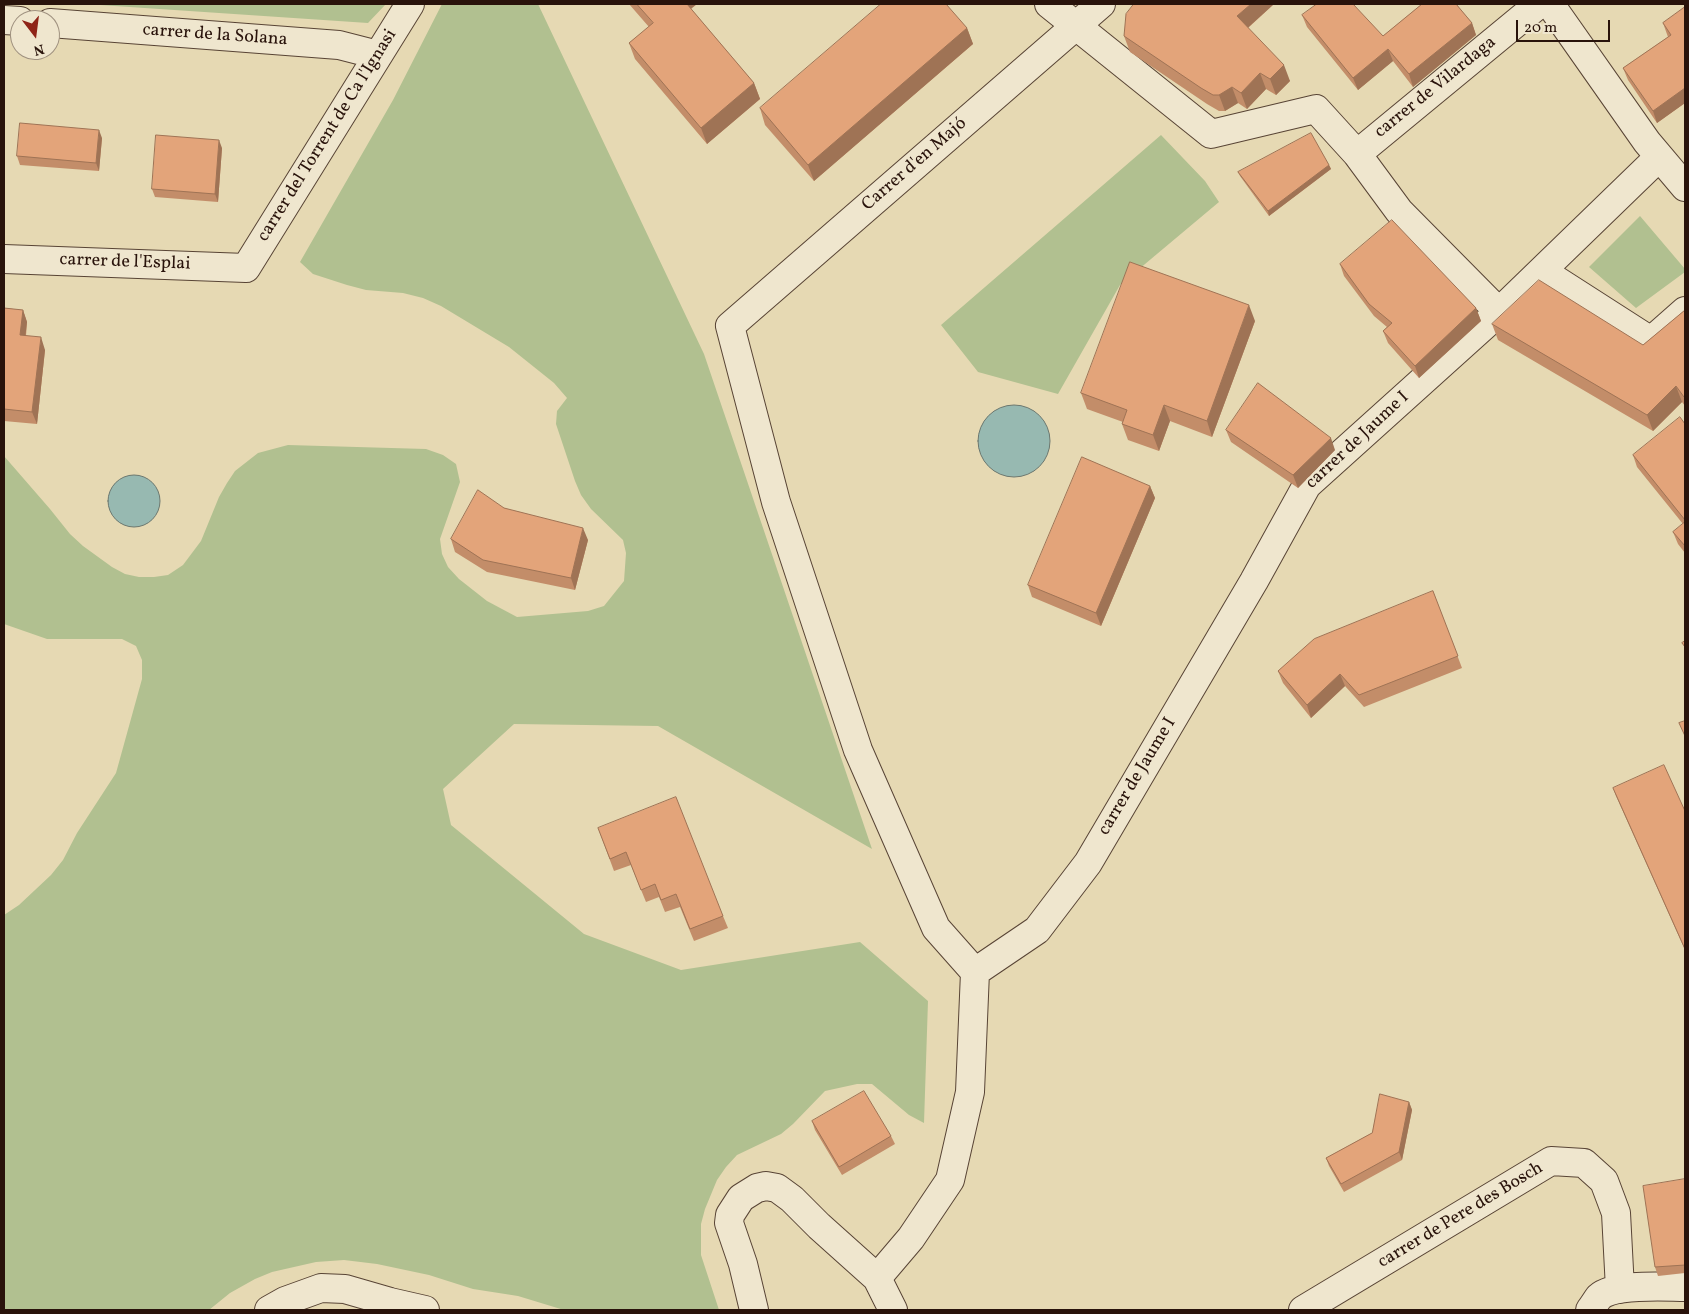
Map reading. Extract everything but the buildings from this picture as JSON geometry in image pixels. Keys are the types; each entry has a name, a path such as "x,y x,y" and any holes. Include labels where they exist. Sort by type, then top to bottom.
{"street":[{"name":"carrer del Torrent de Ca l'Ignasi","path":"246,268 410,4"},
{"path":"1049,4 1210,134 1316,109 1357,154 1399,211 1498,312"},
{"name":"Carrer d'en Majó","path":"976,972 936,928 858,750 776,502 730,326 1101,4"},
{"name":"carrer de Vilardaga","path":"1357,154 1539,4"},
{"path":"1550,4 1647,142 1685,187"},
{"name":"carrer de la Solana","path":"60,24 339,45 378,55"},
{"name":"carrer de Jaume I","path":"976,972 1037,930 1088,863 1254,581 1307,485 1498,312 1659,157"},
{"name":"carrer de l'Esplai","path":"4,259 246,268"},
{"path":"1542,270 1651,341 1685,311"},
{"path":"877,1278 911,1238 950,1180 970,1092 976,972"},
{"name":"carrer de Pere des Bosch","path":"1303,1310 1551,1161 1584,1163 1604,1181 1616,1213 1620,1289"},
{"path":"754,1310 744,1264 729,1223 730,1215 737,1202 757,1188 766,1186 777,1188 784,1193 877,1278 893,1310"},
{"path":"1590,1310 1600,1296 1620,1289 1685,1287"},
{"path":"269,1310 285,1301 321,1288 346,1289 425,1310"}],"green space":[{"path":"85,4 386,4 368,23"},
{"path":"442,4 538,4 704,354 872,849 658,726 514,724 443,789 451,825 584,934 681,970 860,942 928,1001 924,1123 909,1115 872,1084 857,1084 825,1091 781,1134 737,1155 717,1180 701,1224 701,1255 719,1310 564,1310 518,1296 473,1289 429,1275 377,1264 344,1260 316,1262 272,1272 230,1293 209,1310 4,1310 4,915 19,905 51,875 63,860 77,833 116,773 142,679 142,660 136,646 122,639 47,639 4,624 4,456 70,534 83,546 112,567 125,574 139,577 168,575 183,565 201,541 219,497 235,471 258,453 288,445 426,449 443,455 456,464 460,482 440,539 442,554 448,567 459,579 487,601 517,617 588,611 604,606 624,581 626,553 623,540 591,509 581,495 575,481 556,424 557,411 567,398 554,383 509,347 441,306 423,298 403,293 366,290 347,285 313,274 300,262 393,100"},
{"path":"1161,135 1205,181 1219,202 1120,285 1058,394 978,372 941,325"},
{"path":"1640,216 1685,269 1685,272 1636,308 1589,267"}],"water":[{"path":"1021,405 1040,415 1048,427 1050,441 1048,455 1040,467 1028,475 1007,477 988,467 980,455 978,434 988,415 1000,407"},
{"path":"134,475 144,477 152,483 158,491 160,501 158,511 152,519 144,525 134,527 124,525 116,519 110,511 108,501 110,491 116,483 124,477"}]}
